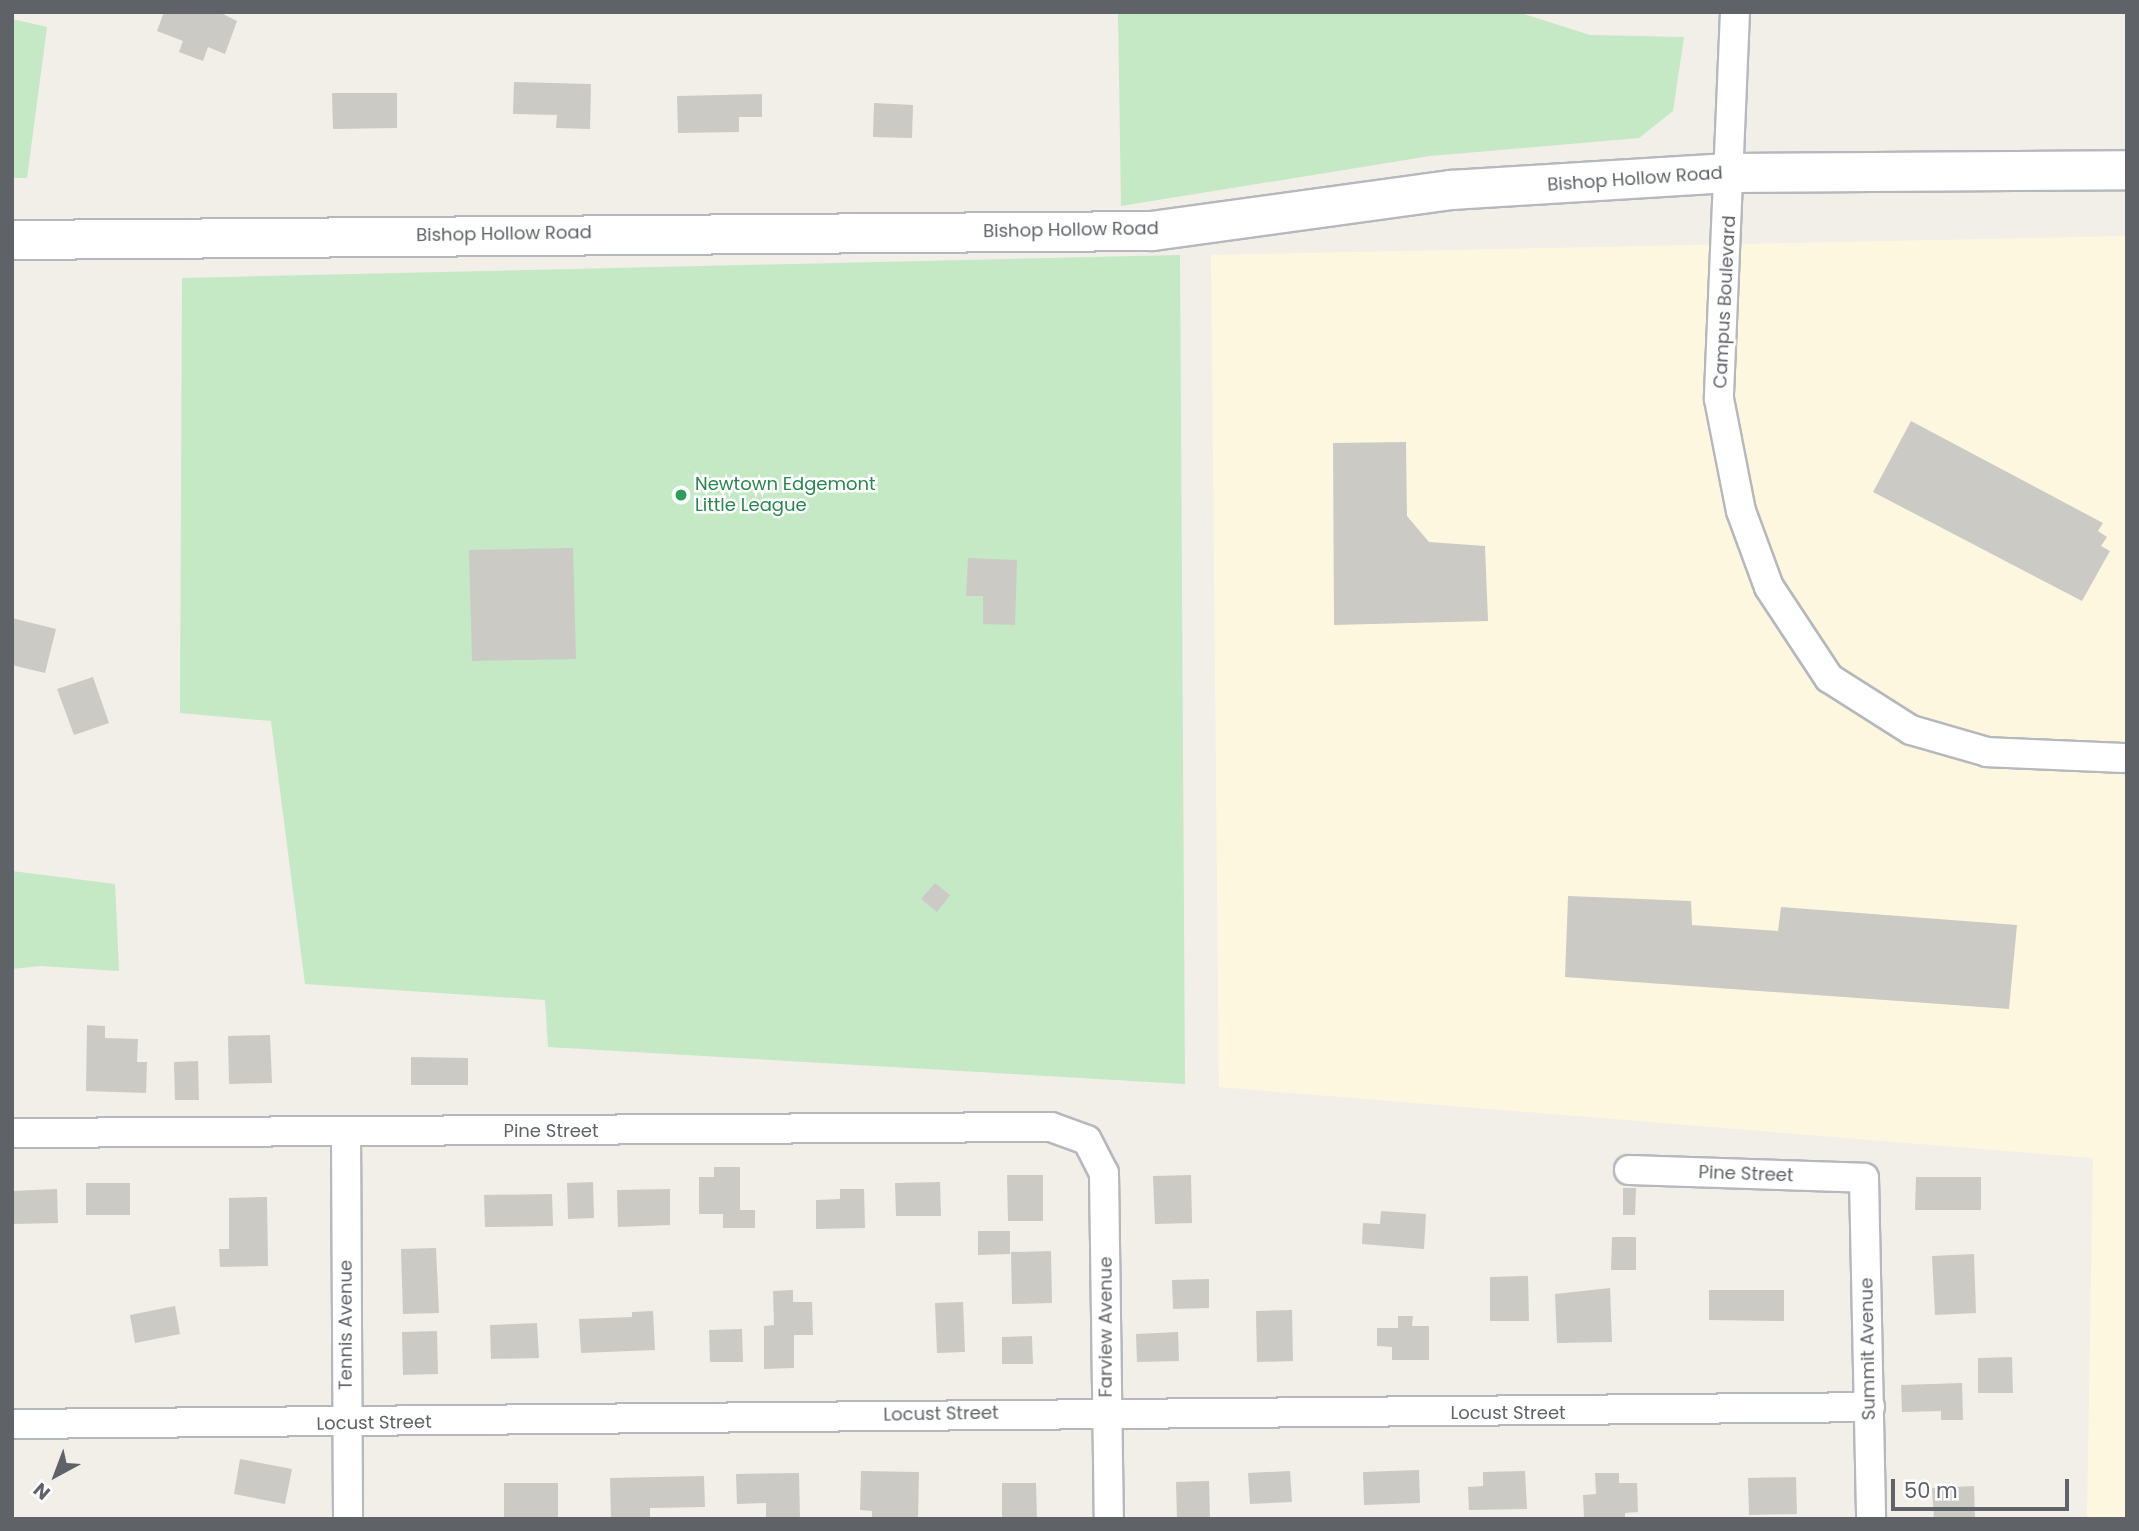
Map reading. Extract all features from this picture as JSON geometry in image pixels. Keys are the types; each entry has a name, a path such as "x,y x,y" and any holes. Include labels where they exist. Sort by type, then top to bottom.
{"street":[{"name":"Campus Boulevard","path":"1735,12 1732,173 1719,399 1736,486 1769,587 1829,678 1911,730 1987,752 2127,758"},
{"name":"Bishop Hollow Road","path":"12,240 1152,231 1451,190 1732,173 2127,170"},
{"name":"Pine Street","path":"12,1133 1051,1127 1087,1140"},
{"name":"Tennis Avenue","path":"346,1132 348,1519"},
{"name":"Farview Avenue","path":"1087,1140 1104,1173 1106,1412 1110,1519"},
{"name":"Pine Street","path":"1629,1170 1864,1178"},
{"name":"Summit Avenue","path":"1864,1178 1871,1519"},
{"name":"Locust Street","path":"12,1424 346,1424 1106,1412 1515,1413 1870,1407"}],"shaded area":[{"path":"2127,236 2127,1519 2087,1519 2093,1158 1219,1087 1211,255"}],"green space":[{"path":"1118,12 1518,12 1590,35 1684,37 1673,111 1639,138 1430,156 1121,206"},
{"path":"12,19 47,27 27,178 12,178"},
{"name":"Newtown Edgemont Little League","path":"1180,255 1185,1084 548,1047 545,1000 305,984 271,721 180,713 182,278"},
{"path":"12,871 115,884 119,971 41,966 12,969"}],"building":[{"path":"164,12 219,12 237,21 225,54 208,47 203,61 179,52 183,41 157,31"},
{"path":"514,82 591,84 590,129 556,128 557,115 513,114"},
{"path":"332,93 397,93 397,128 333,129"},
{"path":"762,94 762,117 739,117 739,132 678,133 677,96"},
{"path":"874,103 913,105 912,138 873,137"},
{"path":"1911,421 2103,523 2098,531 2107,537 2101,546 2110,551 2082,601 1873,492"},
{"path":"1406,442 1407,516 1429,542 1485,546 1488,621 1334,625 1333,443"},
{"path":"573,548 576,659 472,661 469,550"},
{"path":"968,558 1017,560 1015,625 983,624 983,596 966,596"},
{"path":"12,618 56,629 45,673 12,665"},
{"path":"93,677 109,723 74,735 57,689"},
{"path":"935,883 950,895 937,912 921,899"},
{"path":"1568,896 1691,901 1692,925 1778,931 1781,907 2017,925 2009,1009 1565,977"},
{"path":"87,1025 105,1026 105,1038 138,1039 137,1062 147,1062 146,1093 86,1091"},
{"path":"270,1035 272,1083 229,1084 228,1036"},
{"path":"411,1057 468,1058 468,1085 411,1085"},
{"path":"198,1061 199,1100 175,1100 174,1062"},
{"path":"714,1167 740,1167 740,1210 755,1210 755,1228 723,1228 723,1214 699,1214 699,1177 714,1177"},
{"path":"1007,1175 1043,1175 1043,1221 1008,1221"},
{"path":"1191,1175 1192,1223 1155,1224 1153,1176"},
{"path":"1916,1177 1981,1177 1981,1210 1915,1210"},
{"path":"593,1182 594,1218 568,1219 567,1183"},
{"path":"940,1182 941,1216 896,1216 895,1183"},
{"path":"86,1183 130,1183 130,1215 86,1215"},
{"path":"1623,1188 1636,1188 1635,1215 1623,1215"},
{"path":"57,1189 58,1223 12,1224 12,1191"},
{"path":"670,1189 670,1225 618,1227 617,1190"},
{"path":"840,1189 864,1189 865,1228 816,1229 816,1200 840,1199"},
{"path":"552,1194 553,1226 485,1227 484,1195"},
{"path":"267,1197 268,1266 220,1267 219,1249 229,1249 229,1198"},
{"path":"1381,1211 1426,1214 1424,1249 1362,1244 1363,1223 1380,1224"},
{"path":"978,1231 1010,1231 1010,1254 978,1255"},
{"path":"1612,1237 1636,1237 1636,1270 1611,1270"},
{"path":"436,1248 439,1313 403,1314 401,1249"},
{"path":"1051,1251 1052,1303 1012,1304 1011,1252"},
{"path":"1974,1254 1976,1313 1935,1315 1932,1256"},
{"path":"1528,1276 1529,1321 1490,1321 1490,1277"},
{"path":"1209,1279 1209,1308 1173,1309 1172,1280"},
{"path":"1610,1288 1612,1342 1557,1343 1555,1294"},
{"path":"793,1290 793,1302 812,1302 813,1335 794,1335 794,1368 764,1369 764,1326 774,1325 773,1291"},
{"path":"1709,1290 1784,1290 1784,1321 1709,1320"},
{"path":"963,1302 965,1352 937,1353 935,1303"},
{"path":"175,1306 180,1334 135,1343 130,1315"},
{"path":"1292,1310 1293,1361 1257,1362 1256,1311"},
{"path":"653,1311 655,1350 581,1353 579,1319 632,1317 632,1312"},
{"path":"1398,1316 1413,1316 1412,1326 1429,1326 1429,1360 1392,1360 1392,1347 1377,1346 1377,1328 1398,1328"},
{"path":"537,1323 539,1358 491,1359 490,1325"},
{"path":"742,1329 743,1362 710,1362 709,1330"},
{"path":"437,1331 438,1374 403,1375 402,1332"},
{"path":"1178,1332 1179,1361 1137,1362 1136,1334"},
{"path":"1032,1336 1033,1364 1002,1364 1002,1337"},
{"path":"2012,1357 2013,1393 1978,1393 1978,1358"},
{"path":"1962,1383 1963,1420 1941,1420 1941,1411 1902,1412 1901,1385"},
{"path":"240,1459 292,1469 285,1504 234,1494"},
{"path":"1419,1470 1420,1503 1364,1505 1363,1472"},
{"path":"861,1471 919,1472 918,1519 872,1519 872,1511 860,1510"},
{"path":"1290,1471 1292,1502 1250,1504 1248,1473"},
{"path":"1525,1471 1527,1509 1469,1510 1468,1487 1483,1486 1483,1472"},
{"path":"799,1473 800,1519 766,1519 766,1503 737,1504 736,1474"},
{"path":"1595,1473 1619,1473 1619,1483 1637,1483 1638,1512 1625,1513 1625,1519 1584,1519 1583,1495 1596,1494"},
{"path":"704,1476 705,1507 650,1508 650,1519 611,1519 610,1478"},
{"path":"1796,1477 1797,1514 1749,1515 1748,1478"},
{"path":"1209,1481 1210,1519 1177,1519 1176,1482"},
{"path":"504,1483 558,1483 558,1519 504,1519"},
{"path":"1002,1483 1036,1483 1037,1519 1002,1519"},
{"path":"1974,1486 1975,1519 1934,1519 1932,1488"}],"place":[{"name":"Newtown Edgemont Little League","path":"681,495"}]}
